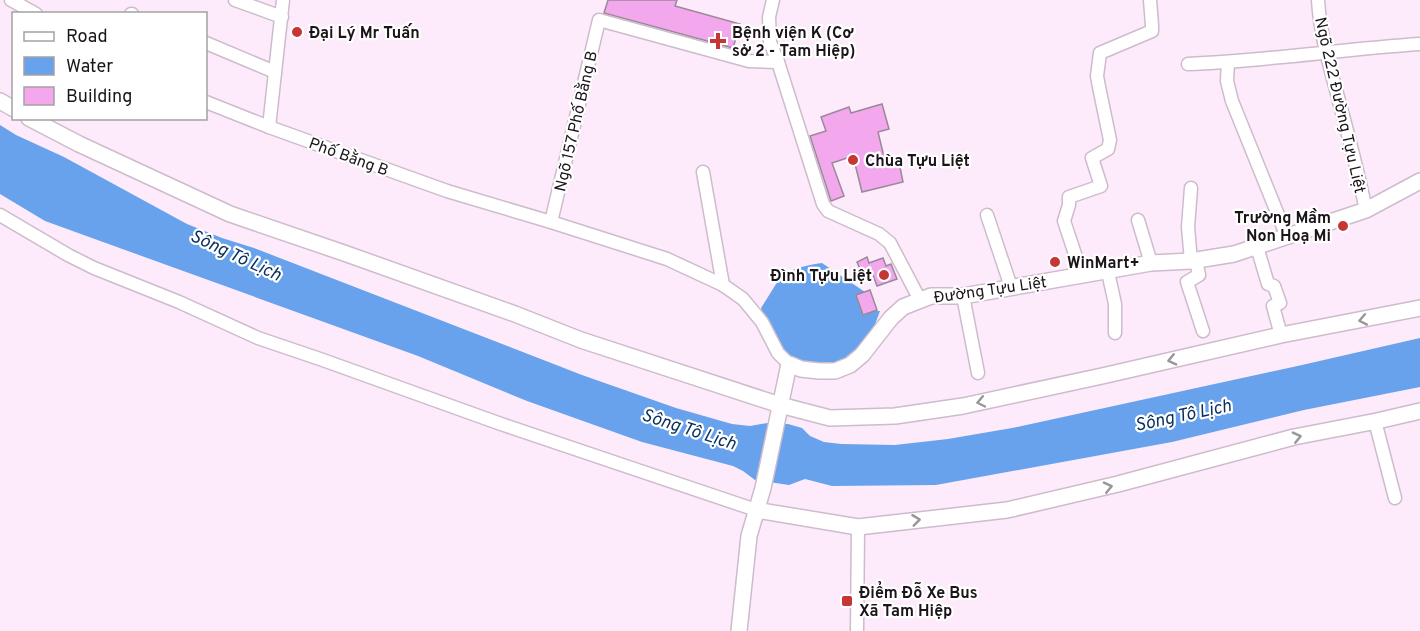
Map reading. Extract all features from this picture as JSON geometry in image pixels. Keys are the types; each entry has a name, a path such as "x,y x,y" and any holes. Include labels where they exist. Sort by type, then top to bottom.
{"street":[{"path":"11,0 32,12"},
{"path":"235,0 282,16"},
{"path":"269,127 283,0"},
{"path":"773,0 769,17 770,42 823,204 828,210 879,234 890,243 920,300"},
{"path":"1082,275 1064,221 1069,197 1101,186 1092,158 1108,149 1110,140 1099,87 1100,53 1152,31 1150,0"},
{"name":"Ngõ 222 Đường Tựu Liệt","path":"1318,0 1319,19 1326,51 1366,210"},
{"name":"Ngõ 157 Phố Bằng B","path":"551,222 599,20 749,61 778,62"},
{"path":"207,44 275,72"},
{"path":"1188,64 1420,44"},
{"path":"1228,62 1227,81 1232,101 1287,237"},
{"name":"Phố Bằng B","path":"207,102 447,191 551,222"},
{"path":"33,120 79,144 230,214 355,256 581,340 780,405 830,418 896,416 974,403 1281,335 1420,308"},
{"path":"703,172 723,285"},
{"name":"Đường Tựu Liệt","path":"789,364 801,369 819,371 835,370 850,365 862,355 891,318 903,307 931,296 963,296 1151,263 1234,254 1366,210 1420,181"},
{"path":"1191,188 1188,227 1193,260 1198,275 1187,282 1203,331"},
{"path":"0,215 94,268 258,338 501,424 756,510 858,527 1007,510 1118,484 1294,437 1420,411"},
{"path":"987,215 1011,287"},
{"path":"1138,220 1151,263"},
{"path":"551,222 667,259 723,285 743,299 762,322 778,353 789,364 763,488 749,536 740,631"},
{"path":"1257,247 1268,284 1274,286 1280,303 1273,306 1281,335"},
{"path":"1108,272 1115,304 1115,333"},
{"path":"963,296 978,372"},
{"path":"1376,421 1395,498"},
{"path":"857,631 858,527"}],"water":[{"name":"Sông Tô Lịch","path":"0,125 187,224 222,238 254,248 582,375 676,408 732,424 750,426 767,423 788,424 802,428 810,436 824,442 895,445 1012,428 1420,338 1420,387 1304,410 1172,442 936,485 832,486 805,479 789,485 755,480 733,466 642,442 527,401 418,356 45,221 0,194"},
{"path":"822,263 865,292 865,314 880,311 865,345 834,369 791,360 781,349 765,321 761,308 785,273"}],"building":[{"path":"608,0 677,0 675,6 740,24 733,48 604,13"},
{"path":"882,104 889,129 878,132 886,165 899,162 903,182 862,192 853,156 832,163 844,196 831,201 810,136 826,131 821,117 849,107 851,113"},
{"name":"Đình Tựu Liệt","path":"867,257 869,263 883,258 886,266 891,264 897,279 877,286 870,267 861,271 857,262"},
{"path":"870,290 877,310 863,315 856,295"}],"place":[{"name":"Đại Lý Mr Tuấn","path":"297,32"},
{"name":"Bệnh viện K (Cơ sở 2 - Tam Hiệp)","path":"718,41"},
{"name":"Chùa Tựu Liệt","path":"853,160"},
{"name":"Trường Mầm Non Hoạ Mi","path":"1343,226"},
{"name":"WinMart+","path":"1055,262"},
{"name":"Đình Tựu Liệt","path":"884,275"},
{"name":"Điểm Đỗ Xe Bus Xã Tam Hiệp","path":"847,601"}]}
